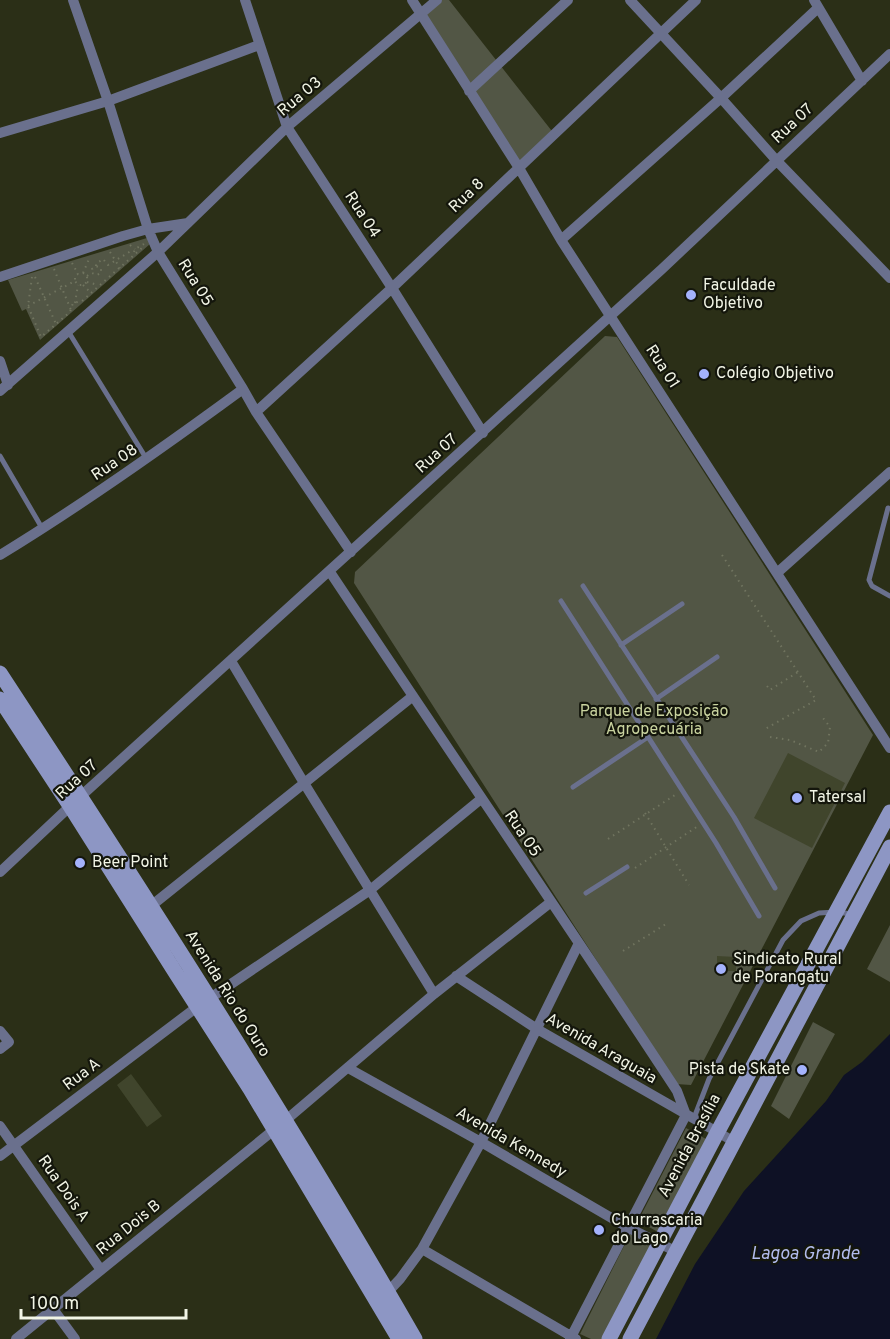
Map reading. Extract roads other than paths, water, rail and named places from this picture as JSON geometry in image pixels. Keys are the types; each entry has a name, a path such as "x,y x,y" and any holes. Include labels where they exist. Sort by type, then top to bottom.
{"main road":[{"name":"Avenida Rio do Ouro","path":"0,673 58,775"},
{"name":"Avenida Rio do Ouro","path":"0,699 76,801 203,1003"},
{"name":"Avenida Brasília","path":"609,1339 717,1132 890,812"},
{"path":"630,1339 890,847"},
{"path":"861,865 876,874"},
{"name":"Avenida Rio do Ouro","path":"130,887 151,906 250,1089 280,1124 383,1297 415,1339"},
{"path":"800,979 815,988"},
{"name":"Avenida Rio do Ouro","path":"383,1297 399,1339"}],"street":[{"name":"Rua 05","path":"73,0 108,101 148,229 158,252 256,412 351,552"},
{"name":"Rua 04","path":"245,0 287,127 483,433"},
{"name":"Rua 01","path":"412,0 519,168 561,240 890,748"},
{"name":"Rua 03","path":"4,388 158,252 287,127 437,0"},
{"path":"469,91 568,0"},
{"path":"630,0 776,160 890,278"},
{"name":"Rua 8","path":"256,412 392,288 696,0"},
{"path":"561,240 721,98 816,4 861,81"},
{"path":"0,133 108,101 259,45"},
{"name":"Rua 07","path":"0,872 662,269 890,54"},
{"path":"0,277 123,236 148,229 188,223"},
{"path":"0,362 4,388"},
{"name":"Rua 08","path":"0,555 147,460 243,389"},
{"path":"777,573 890,472"},
{"name":"Rua 05","path":"330,572 677,1091 690,1117"},
{"path":"231,661 434,994"},
{"path":"151,906 413,696"},
{"name":"Rua A","path":"0,1156 203,1003 370,890 481,799"},
{"name":"Rua Dois B","path":"16,1339 261,1140 456,976 551,902"},
{"path":"383,1297 400,1279 422,1249 481,1142 579,943"},
{"name":"Avenida Araguaia","path":"456,976 537,1029 734,1141"},
{"path":"0,1031 4,1046"},
{"name":"Avenida Kennedy","path":"348,1068 627,1227 677,1252"},
{"path":"422,1249 572,1338 627,1227 690,1117"},
{"name":"Rua Dois A","path":"0,1126 101,1270"},
{"path":"53,1309 75,1339"}],"lane":[{"path":"68,331 147,460"},
{"path":"0,456 43,529"},
{"path":"888,508 869,580 872,586 890,596"},
{"path":"583,586 734,817 775,888"},
{"path":"561,601 703,823 759,916"},
{"path":"621,645 682,604"},
{"path":"656,699 717,657"},
{"path":"573,787 648,737"},
{"path":"586,893 629,869"},
{"path":"690,1117 783,940 801,921 819,913 836,912 854,915"}],"water":[{"name":"Lagoa Grande","path":"890,1034 890,1339 656,1339 695,1264 744,1191 826,1101 844,1075 862,1062"}],"place":[{"name":"Faculdade Objetivo","path":"691,295"},
{"name":"Colégio Objetivo","path":"704,374"},
{"name":"Tatersal","path":"797,798"},
{"name":"Beer Point","path":"80,863"},
{"name":"Sindicato Rural de Porangatu","path":"721,969"},
{"name":"Pista de Skate","path":"802,1070"},
{"name":"Churrascaria do Lago","path":"599,1230"}],"park label":[{"name":"Parque de Exposição Agropecuária","path":"654,721"}]}
